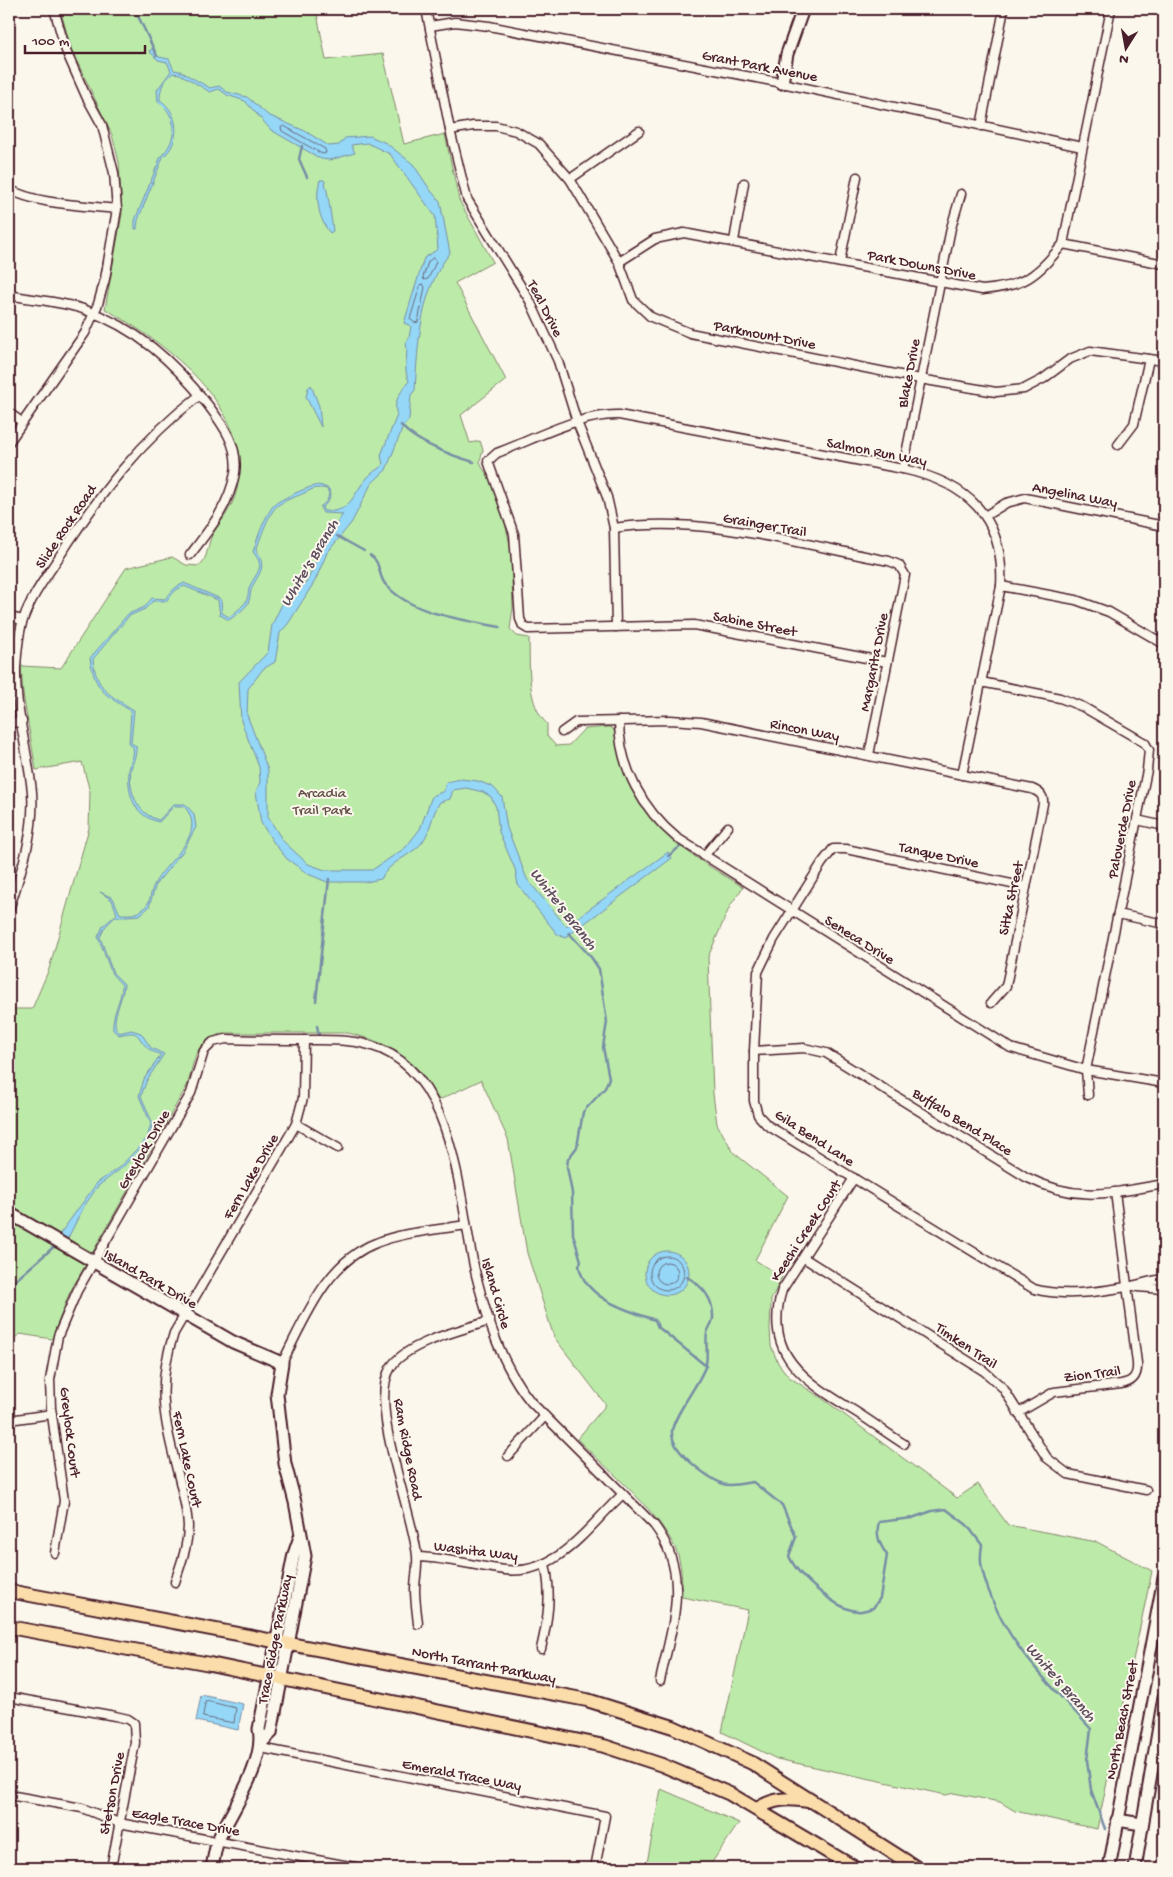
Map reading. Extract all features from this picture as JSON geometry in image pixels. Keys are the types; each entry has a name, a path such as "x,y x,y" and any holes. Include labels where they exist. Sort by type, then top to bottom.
{"main road":[{"name":"North Tarrant Parkway","path":"9,1591 587,1700 673,1727 752,1764 816,1803 914,1868"},
{"path":"9,1627 276,1677 604,1746 662,1765 730,1794 855,1868"},
{"path":"757,1809 780,1799 816,1803"}],"street":[{"path":"9,442 85,334 94,314 108,258 117,209 114,173 102,125 86,96 66,51 54,9"},
{"name":"Teal Drive","path":"426,9 450,130 468,199 530,301 558,361 577,422 607,497 614,528 616,627"},
{"path":"782,83 787,54 803,9"},
{"path":"981,126 1004,9"},
{"name":"Park Downs Drive","path":"619,262 655,239 684,233 734,241 982,290 1011,286 1024,281 1041,270 1063,244 1111,9"},
{"name":"Grant Park Avenue","path":"430,26 455,22 490,26 782,83 1082,147"},
{"name":"Parkmount Drive","path":"450,130 473,126 496,126 516,131 539,144 570,179 619,262 633,300 651,317 690,333 920,379 996,392 1024,389 1043,379 1070,359 1090,351 1164,361"},
{"path":"570,179 639,131"},
{"path":"840,262 857,178"},
{"path":"734,241 744,183"},
{"path":"9,189 17,193 67,203 117,209"},
{"name":"Blake Drive","path":"903,469 951,228 961,194"},
{"path":"1063,244 1164,264"},
{"path":"9,294 67,305 94,314 142,339 180,370 225,427 234,448 235,471 230,495 221,514 190,555"},
{"path":"1118,445 1136,419 1149,359"},
{"name":"Slide Rock Road","path":"9,910 32,829 32,793 16,670 18,642 23,620 32,599 85,518 120,471 162,424 200,395"},
{"path":"9,413 22,422"},
{"name":"Salmon Run Way","path":"616,627 545,630 528,629 523,626 520,619 514,534 488,461 497,453 577,422 603,415 619,415 931,475 966,494 985,516 992,529 1002,563 1001,586 962,774"},
{"name":"Angelina Way","path":"985,516 1006,503 1025,498 1164,526"},
{"name":"Grainger Trail","path":"614,528 638,525 690,524 889,561 899,565 905,575"},
{"name":"Margarita Drive","path":"869,755 905,575"},
{"path":"1001,586 1076,600 1101,609 1136,626 1164,644"},
{"path":"9,617 23,620"},
{"name":"Sabine Street","path":"616,627 694,625 887,662"},
{"name":"Paloverde Drive","path":"981,682 1060,698 1082,707 1145,743 1150,753 1086,1070 1088,1095"},
{"name":"Rincon Way","path":"562,732 576,722 670,720 702,722 1032,789 1042,795"},
{"path":"9,724 22,721"},
{"name":"Seneca Drive","path":"619,721 622,750 631,776 645,804 668,830 704,856 1001,1043 1022,1053 1086,1070 1164,1083"},
{"name":"Sitka Street","path":"991,1003 1006,986 1043,804 1042,795"},
{"path":"1137,820 1164,826"},
{"path":"704,856 728,827"},
{"name":"Gila Bend Lane","path":"846,848 837,848 830,853 763,957 758,972 754,1051 754,1101 758,1115 767,1124 1034,1289 1046,1292 1072,1293 1127,1287 1164,1279"},
{"name":"Tanque Drive","path":"846,848 1026,887"},
{"path":"1118,914 1164,924"},
{"name":"Island Circle","path":"208,1046 226,1039 356,1042 375,1047 394,1056 422,1082 439,1113 448,1136 476,1275 490,1321 512,1375 523,1392 545,1416 661,1534 675,1569 676,1603 660,1681"},
{"name":"Fern Lake Drive","path":"184,1315 296,1124 304,1098 304,1040"},
{"name":"Greylock Drive","path":"94,1262 191,1093 201,1057 208,1046"},
{"name":"Buffalo Bend Place","path":"754,1051 804,1048 826,1052 1040,1184 1069,1193 1115,1192 1164,1184"},
{"path":"296,1124 338,1148"},
{"name":"Keechi Creek Court","path":"854,1178 782,1290 776,1308 778,1339 791,1365 822,1391 904,1444"},
{"name":"Zion Trail","path":"1018,1413 1054,1392 1129,1383 1135,1377 1138,1362 1115,1192"},
{"name":"Island Park Drive","path":"9,1213 233,1342 282,1363"},
{"name":"Trace Ridge Parkway","path":"212,1868 218,1840 241,1797 261,1745 259,1730 276,1677 290,1645 306,1556 300,1537 295,1502 285,1464 277,1394 282,1363 326,1284 352,1256 378,1242 466,1225"},
{"name":"Timken Trail","path":"804,1258 984,1371 1003,1388 1047,1458 1068,1474 1146,1490"},
{"name":"Greylock Court","path":"55,1553 64,1501 52,1414 50,1380 58,1336 77,1291 94,1262"},
{"name":"Gila Bend Lane","path":"1127,1287 1164,1289"},
{"name":"Fern Lake Court","path":"175,1582 186,1550 188,1526 184,1499 164,1414 163,1372 174,1333 184,1315"},
{"name":"Ram Ridge Road","path":"418,1624 414,1590 418,1557 386,1418 384,1384 391,1366 404,1354 437,1339 490,1321"},
{"path":"9,1420 52,1414"},
{"path":"508,1456 545,1416"},
{"name":"Washita Way","path":"418,1557 444,1558 508,1570 528,1569 545,1564 567,1550 623,1494"},
{"name":"Trace Ridge Parkway","path":"276,1677 276,1642 294,1554 300,1537"},
{"path":"541,1649 548,1617 550,1586 545,1564"},
{"name":"North Beach Street","path":"1109,1868 1164,1578"},
{"path":"1135,1868 1164,1697 1142,1692"},
{"name":"Stetson Drive","path":"9,1697 115,1716 128,1719 134,1723 135,1743 111,1868"},
{"name":"Emerald Trace Way","path":"261,1745 605,1816 595,1868"},
{"name":"Eagle Trace Drive","path":"9,1794 82,1808 119,1823 360,1868"},
{"path":"1117,1820 1142,1824"}],"green space":[{"name":"Arcadia Trail Park","path":"60,9 316,9 326,60 383,54 404,144 445,134 459,200 493,262 455,283 506,380 461,415 470,443 480,441 483,450 480,461 491,480 503,514 511,549 513,608 510,629 517,636 529,638 530,684 535,706 547,724 547,736 556,746 569,745 584,729 610,727 614,730 629,783 647,814 671,839 743,887 730,906 708,957 713,1094 717,1124 734,1153 788,1196 755,1260 782,1277 771,1300 771,1346 778,1363 789,1377 823,1399 957,1498 978,1484 1008,1525 1097,1542 1152,1571 1097,1829 1015,1811 1000,1802 954,1793 946,1795 777,1759 722,1732 748,1610 682,1597 682,1576 679,1560 671,1540 648,1508 577,1439 606,1405 554,1337 527,1253 508,1139 481,1080 439,1100 419,1070 392,1048 370,1039 348,1033 224,1033 214,1037 201,1046 197,1052 188,1084 69,1294 52,1339 20,1334 9,1343 9,1009 32,1009 49,969 89,828 90,792 82,762 36,770 23,694 21,666 61,668 126,568 172,557 186,565 199,566 205,558 212,536 233,501 237,489 239,460 233,432 219,406 201,382 154,340 105,309 122,214 119,162 112,135 72,51"},
{"path":"661,1789 739,1823 708,1868 646,1868"}],"water":[{"path":"152,49 159,57 169,59 174,70 180,71 210,88 219,86 227,92 247,97 268,115 305,131 329,146 339,145 345,138 370,136 386,143 413,164 440,201 450,253 432,284 427,300 419,336 415,390 411,395 409,420 403,427 386,470 371,484 352,522 327,553 315,581 288,624 280,633 275,662 263,669 248,689 247,715 268,770 268,817 283,841 308,864 325,870 372,870 405,848 420,829 432,796 444,791 446,782 461,779 478,781 493,787 502,797 507,828 527,879 566,926 668,852 672,858 565,938 557,934 518,885 515,869 499,832 496,807 491,797 483,792 466,788 453,790 450,799 440,802 427,835 420,845 393,864 381,879 366,882 327,882 308,874 287,859 261,823 256,792 260,782 259,767 241,721 239,682 268,652 272,625 282,604 290,591 306,583 320,548 343,514 323,513 320,507 327,501 329,494 327,489 323,488 311,490 280,504 270,515 256,551 262,562 261,571 251,590 248,603 238,613 229,620 220,615 218,600 184,586 176,590 166,601 153,601 145,609 129,616 93,659 97,678 105,690 134,710 131,743 136,746 136,749 130,777 133,793 140,807 145,813 159,820 174,804 185,804 194,814 196,827 183,851 156,884 149,907 140,915 115,917 105,927 100,937 113,973 124,984 116,1017 116,1028 119,1033 131,1030 141,1033 151,1048 164,1054 147,1080 141,1096 153,1124 149,1139 122,1168 98,1186 83,1208 67,1240 59,1235 97,1183 121,1166 147,1138 151,1124 139,1096 144,1079 161,1055 150,1050 135,1034 119,1035 113,1030 122,985 112,974 98,937 103,926 117,914 112,900 100,892 113,898 120,914 140,912 149,901 153,887 161,874 189,837 192,827 190,817 184,806 174,806 159,822 143,815 138,810 129,788 129,770 133,753 133,747 129,744 131,711 107,695 98,685 90,658 128,614 145,607 152,598 165,599 175,588 184,583 221,599 222,613 229,617 239,609 248,597 249,588 259,566 259,562 253,552 264,521 274,505 299,491 319,485 329,489 330,492 329,500 322,508 324,511 340,509 346,506 369,476 383,465 381,455 397,415 396,401 409,381 406,371 406,343 411,326 404,323 424,258 438,249 435,216 390,154 367,143 351,145 355,153 330,160 321,159 271,130 245,101 227,95 219,89 210,92 180,74 173,73 163,85 160,100 171,112 176,128 175,136 169,151 163,157 138,220 137,229 135,229 135,220 161,156 171,143 173,135 172,121 165,107 158,102 157,90 171,71 167,62 158,60 149,51"},
{"path":"320,180 324,180 328,196 333,231 330,233 320,214 318,193"},
{"path":"311,385 319,406 321,427 306,397 308,388"},
{"path":"663,1251 671,1251 683,1257 689,1273 683,1289 671,1295 663,1295 651,1289 645,1277 645,1269 651,1257"},
{"path":"201,1695 243,1704 238,1730 196,1721"}],"waterway":[{"name":"White's Branch","path":"132,9 139,18 157,56"},
{"path":"302,146 299,159 307,177"},
{"path":"401,425 424,443 474,462"},
{"path":"337,536 364,551"},
{"path":"370,555 378,565 383,582 397,595 410,603 439,614 500,627"},
{"path":"668,856 681,846"},
{"path":"316,1001 329,879"},
{"name":"White's Branch","path":"569,933 591,957 599,969 607,1022 603,1047 609,1078 605,1088 583,1112 577,1147 568,1159 567,1167 572,1193 573,1234 581,1261 579,1266 589,1287 598,1295 620,1307 655,1320 658,1327 706,1366"},
{"path":"317,1026 319,1035"},
{"path":"9,1286 57,1244"},
{"name":"White's Branch","path":"687,1277 705,1293 711,1303 713,1318 707,1333 707,1359 705,1367 681,1409 672,1431 673,1439 683,1455 716,1481 730,1485 753,1482 782,1505 796,1537 789,1556 793,1564 818,1590 839,1605 849,1609 863,1611 873,1608 880,1598 887,1555 879,1540 879,1522 912,1518 932,1511 946,1509 967,1525 982,1545 981,1562 987,1586 1006,1627 1018,1646 1045,1680 1091,1729 1087,1760 1091,1790 1105,1829"}]}
